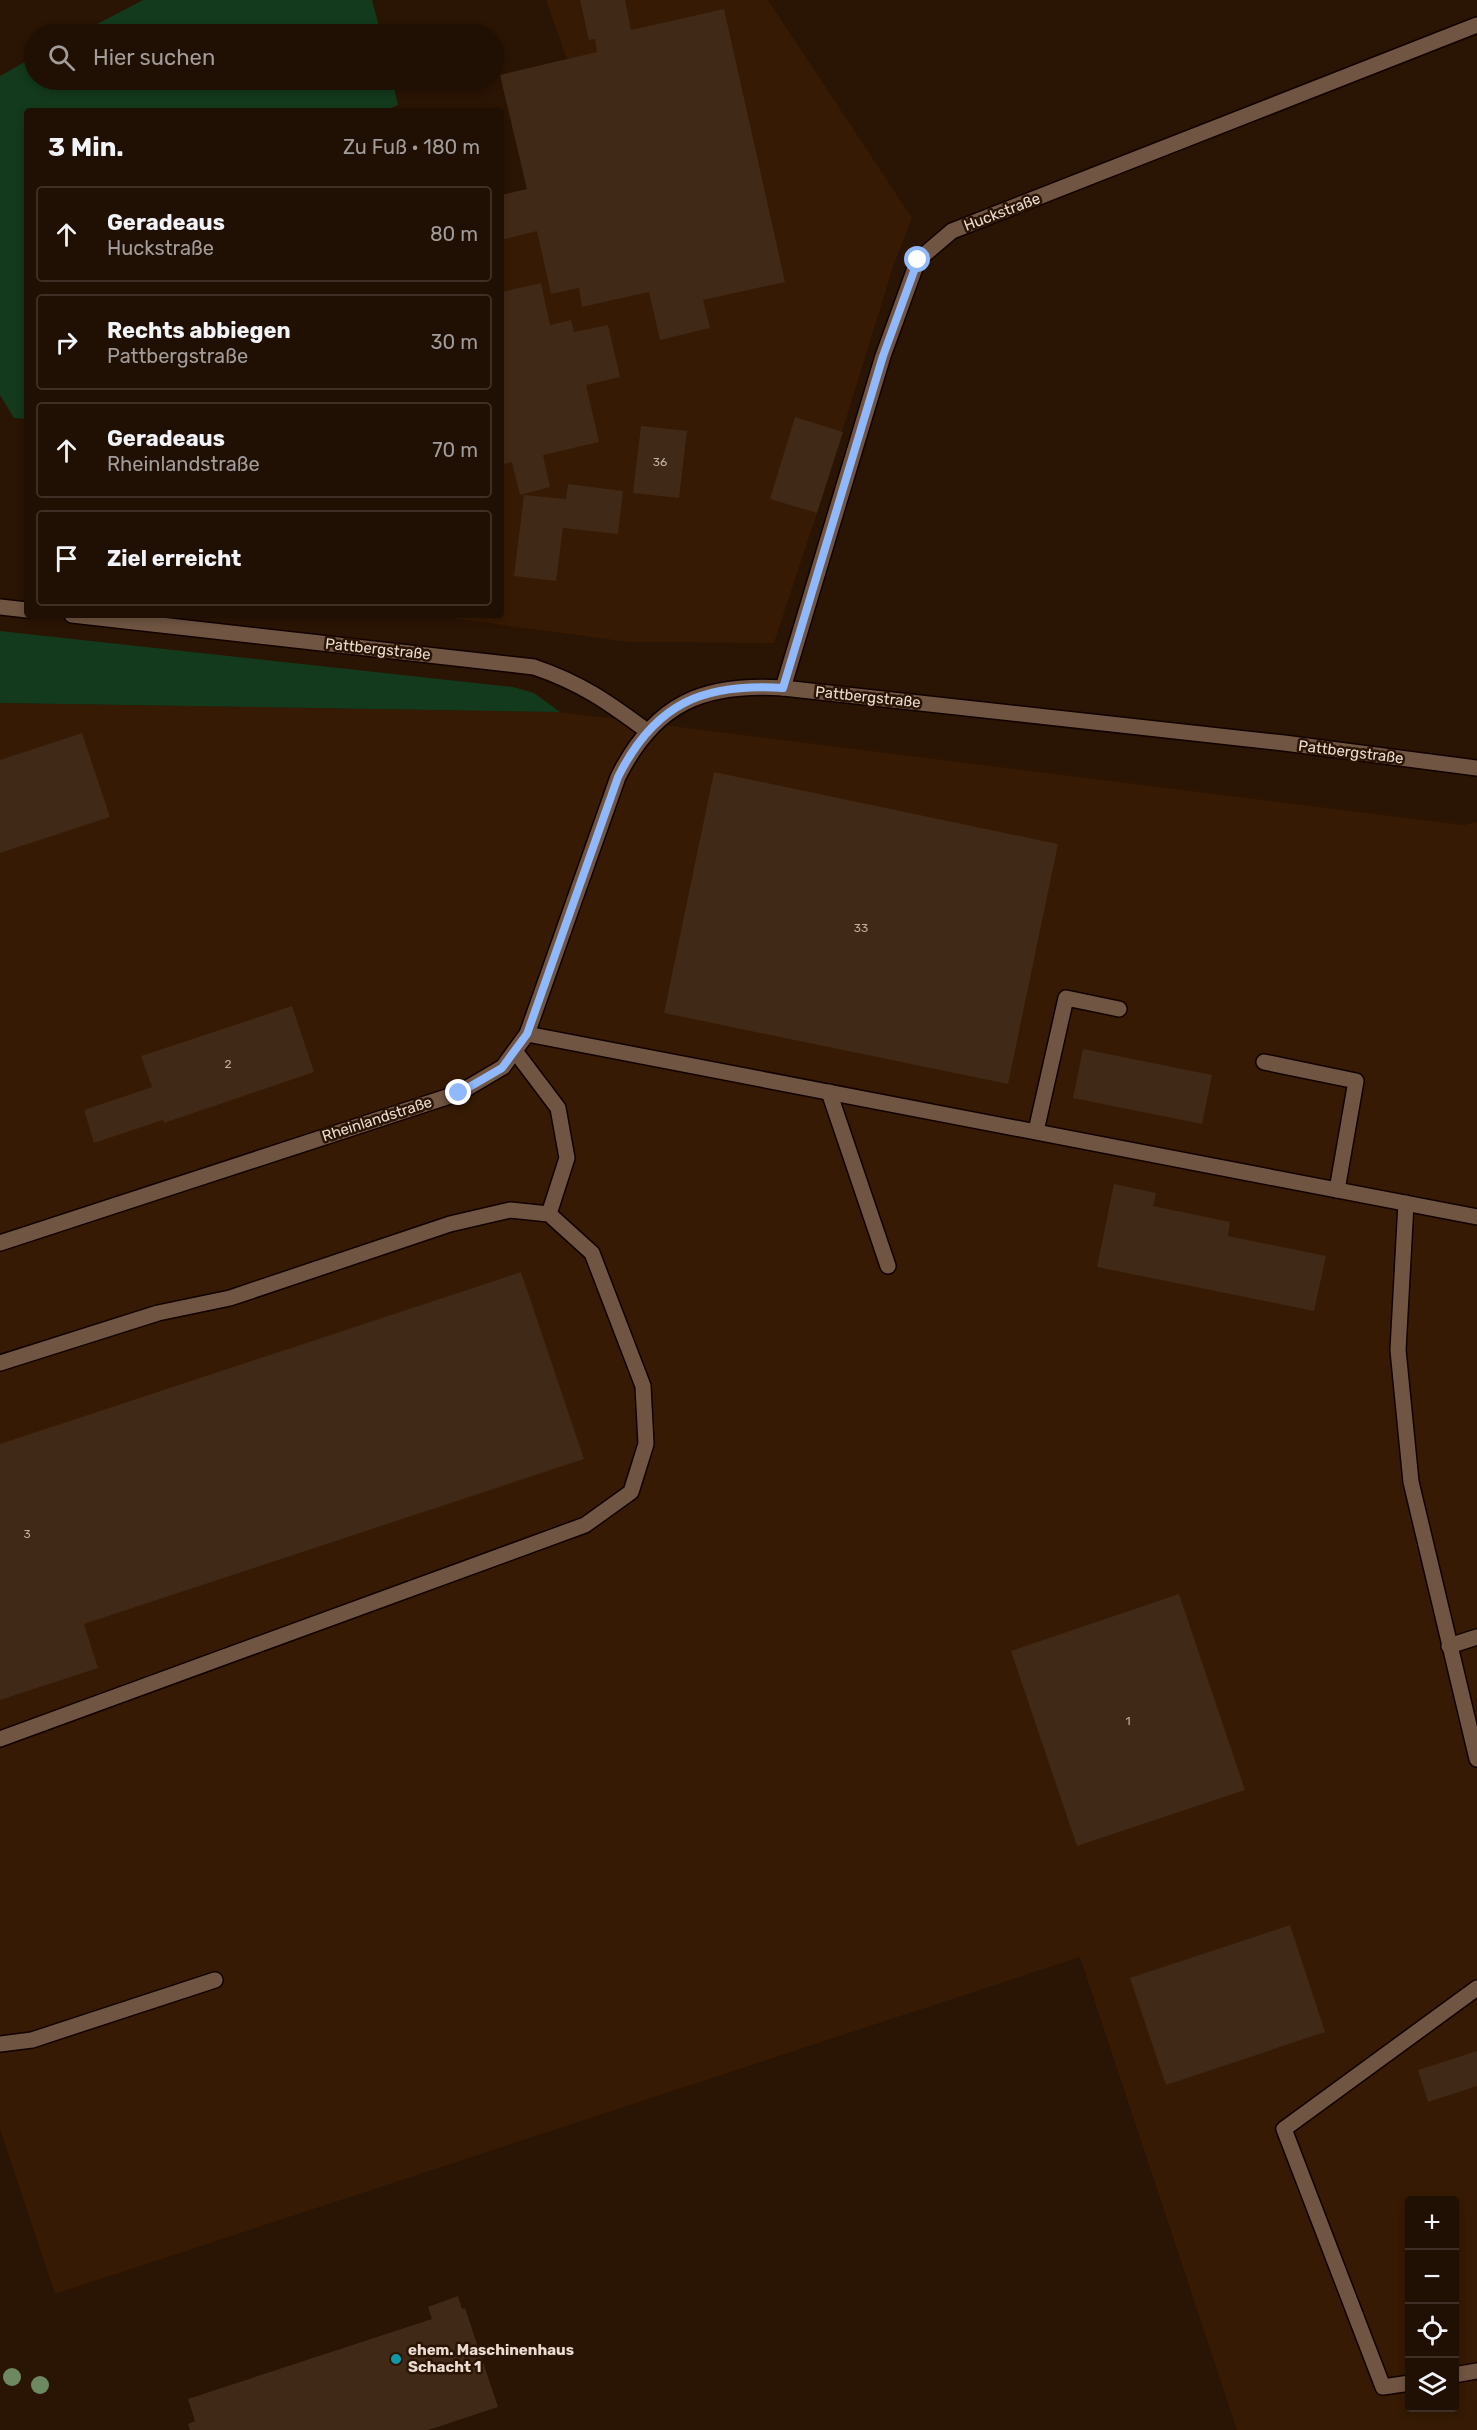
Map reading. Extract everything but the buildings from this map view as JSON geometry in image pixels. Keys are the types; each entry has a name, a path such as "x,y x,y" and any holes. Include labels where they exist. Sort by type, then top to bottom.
{"street":[{"name":"Huckstraße","path":"783,688 883,356 918,260 952,231 1477,25"},
{"path":"0,607 24,610"},
{"name":"Pattbergstraße","path":"99,618 534,667 566,678 597,694 647,731 669,712 693,698 721,689 750,686 1284,743 1477,768"},
{"name":"Rheinlandstraße","path":"0,1243 459,1093 502,1068 527,1034 618,777 631,752 647,731"},
{"path":"1036,1131 1066,998 1119,1009"},
{"path":"527,1034 1477,1216"},
{"path":"515,1051 558,1108 567,1158 549,1214"},
{"path":"1264,1062 1356,1081 1337,1190"},
{"path":"829,1092 888,1266"},
{"path":"1406,1203 1398,1350 1411,1482 1477,1759"},
{"path":"0,1363 158,1313 230,1298 450,1224 510,1210 549,1214 592,1252 643,1386 646,1444 631,1492 585,1525 0,1739"},
{"path":"1449,1646 1477,1637"},
{"path":"0,2044 32,2040 215,1980"},
{"path":"1405,2384 1383,2387 1284,2129 1477,1988"},
{"path":"1459,2374 1477,2371"}],"shaded area":[{"path":"546,0 768,0 912,218 893,267 774,643 628,642 451,618 504,618 504,194 527,189 504,90 504,74 567,59"},
{"path":"0,703 560,712 1464,825 1477,822 1477,2430 1237,2430 1080,1957 55,2294 0,2129"}],"green space":[{"path":"143,0 372,0 378,24 97,24"},
{"path":"24,63 24,90 394,90 398,105 391,108 24,108 24,419 14,418 0,395 0,76"},
{"path":"0,631 513,687 534,693 560,712 0,703"}],"place":[{"name":"ehem. Maschinenhaus Schacht 1","path":"396,2359"}],"route":[{"path":"459,1093 502,1068 527,1034 556,958 618,777 631,752 647,731 669,712 693,698 721,689 750,686 783,688 883,356 918,260"}]}
